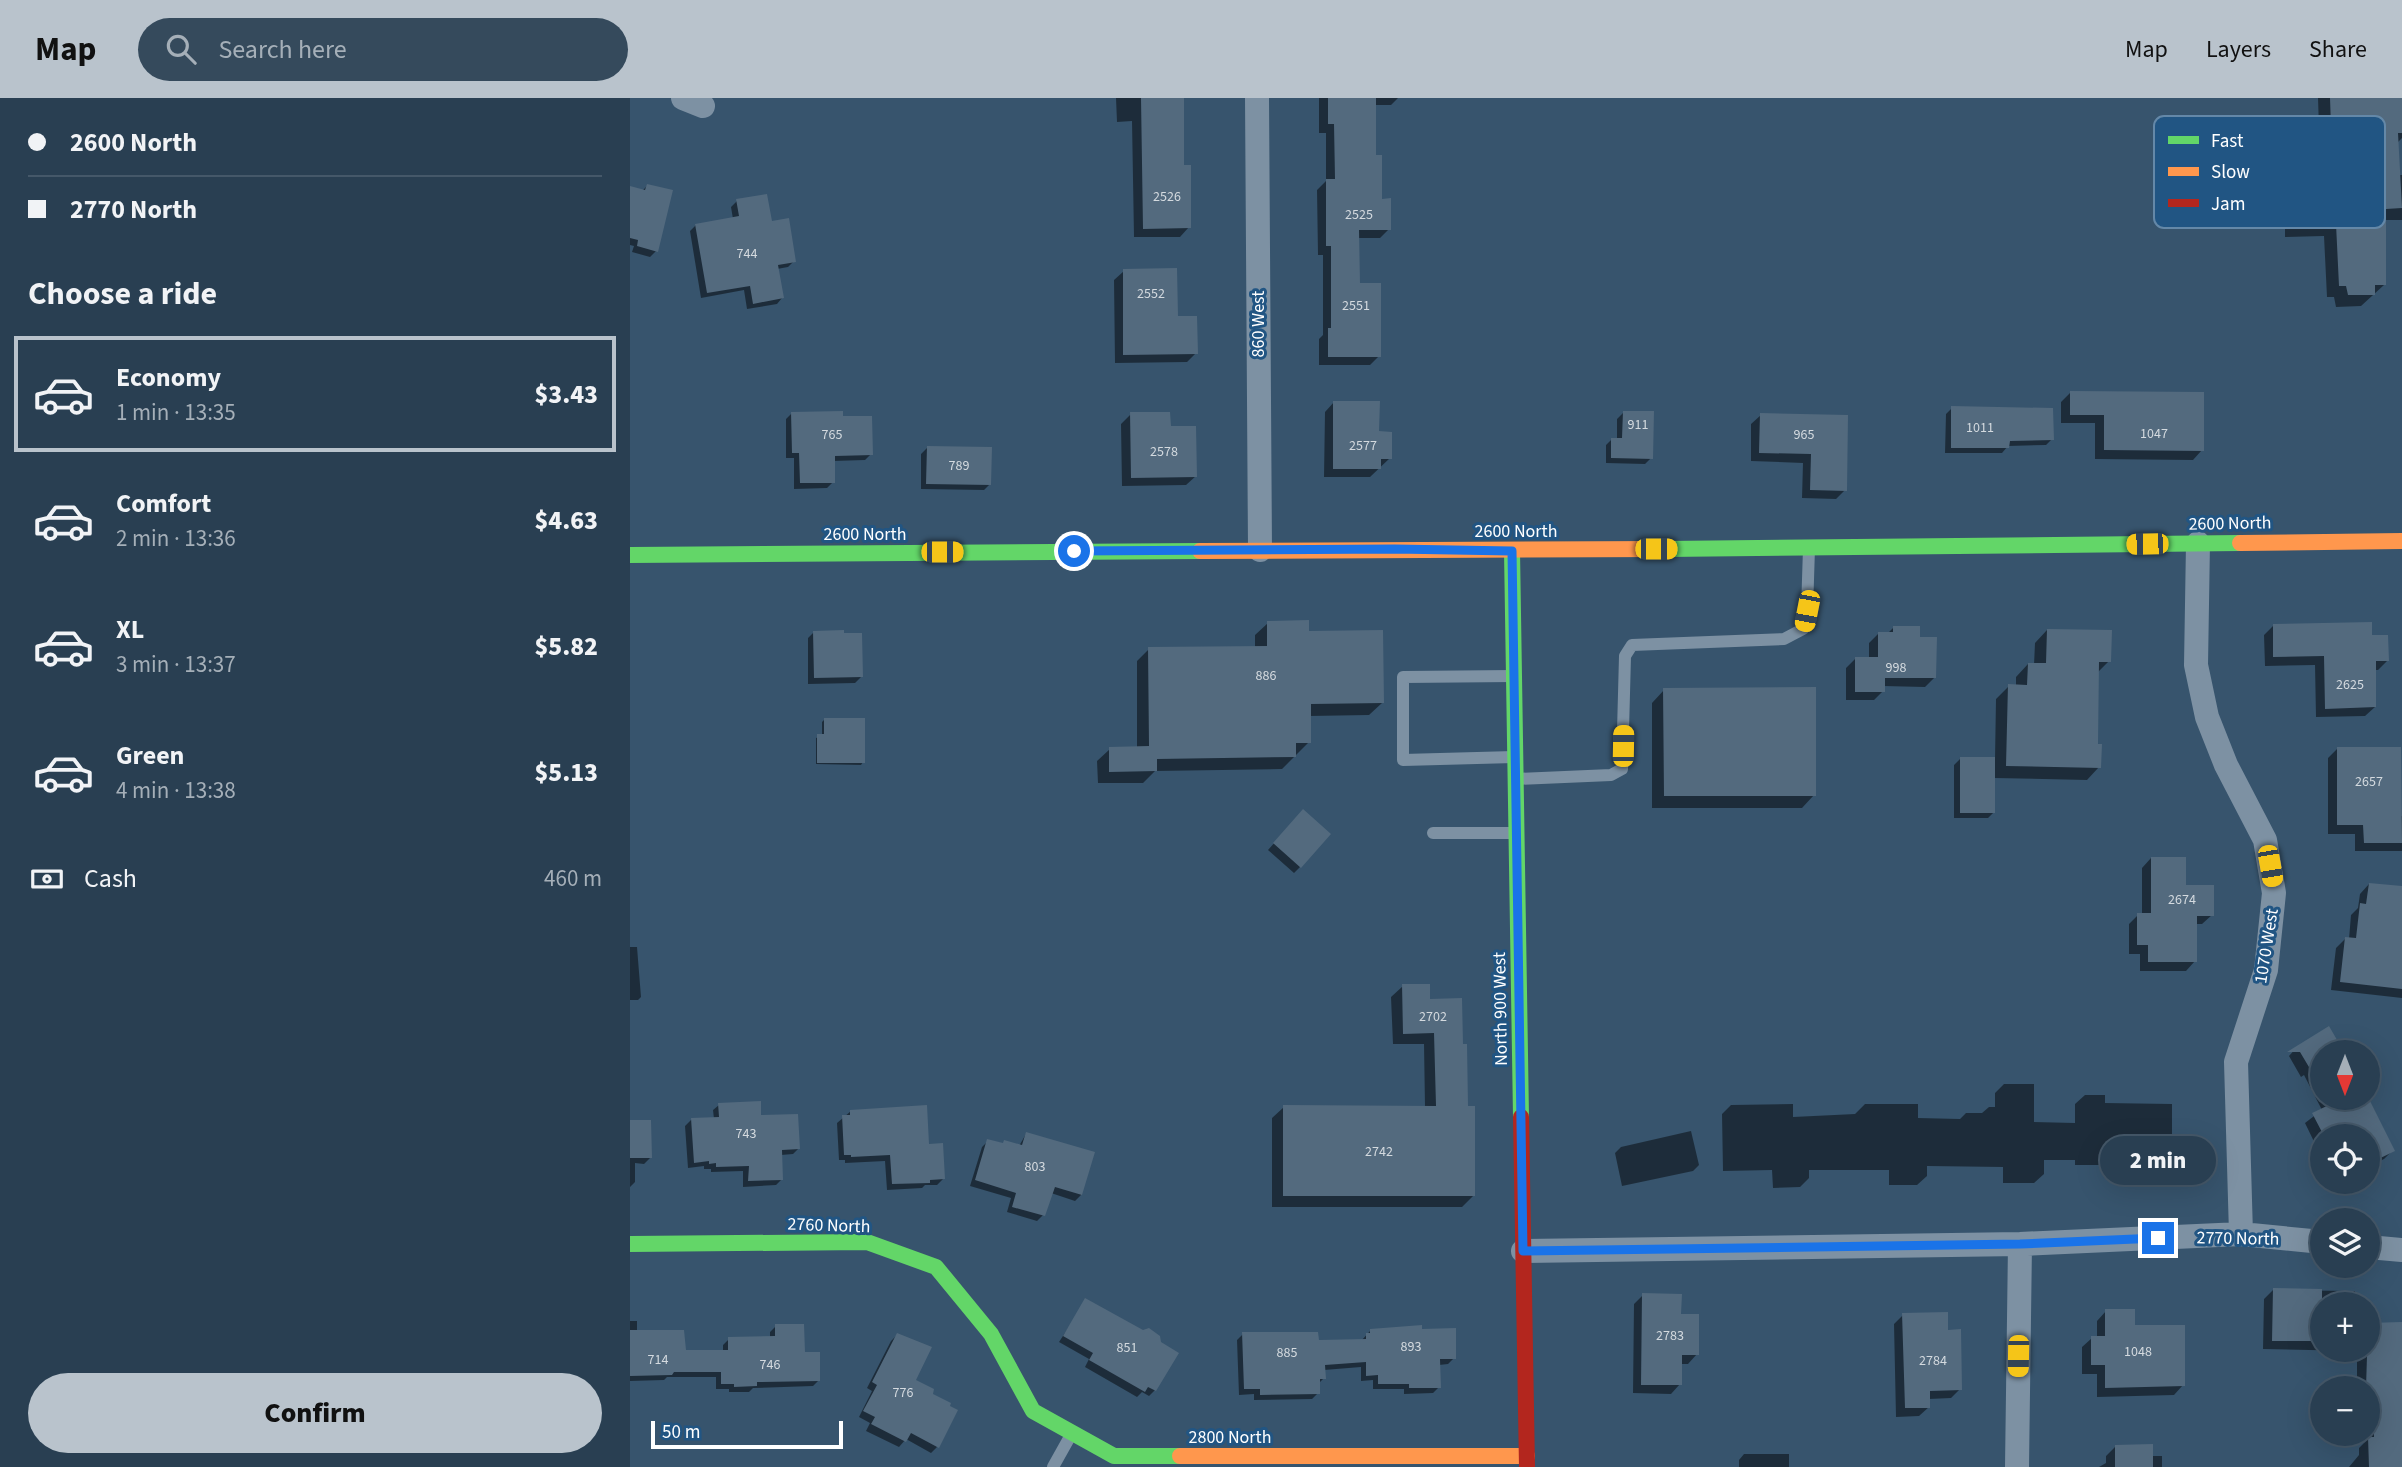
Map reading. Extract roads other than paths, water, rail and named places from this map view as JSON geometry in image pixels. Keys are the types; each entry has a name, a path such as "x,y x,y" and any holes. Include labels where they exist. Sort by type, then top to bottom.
{"street":[{"name":"860 West","path":"1256,98 1260,550"},
{"name":"2600 North","path":"630,555 1260,550 1512,551 2402,541"},
{"name":"1070 West","path":"2197,543 2196,665 2207,717 2226,765 2265,840 2274,893 2266,971 2236,1062 2241,1234"},
{"name":"North 900 West","path":"1512,551 1527,1462"},
{"name":"2770 North","path":"1523,1251 2020,1244 2241,1234 2310,1241"},
{"name":"2760 North","path":"630,1244 867,1242 936,1267 991,1334"},
{"path":"2017,1467 2020,1244"},
{"path":"2380,1248 2402,1250"},
{"name":"2800 North","path":"991,1334 1033,1411 1114,1456 1527,1462"}],"lane":[{"path":"1516,779 1611,775 1622,769 1625,656 1632,645 1784,639 1804,629 1809,547"},
{"path":"1514,676 1403,677 1403,760 1515,757"},
{"path":"1433,833 1517,833"},
{"path":"1053,1467 1072,1433"}]}
